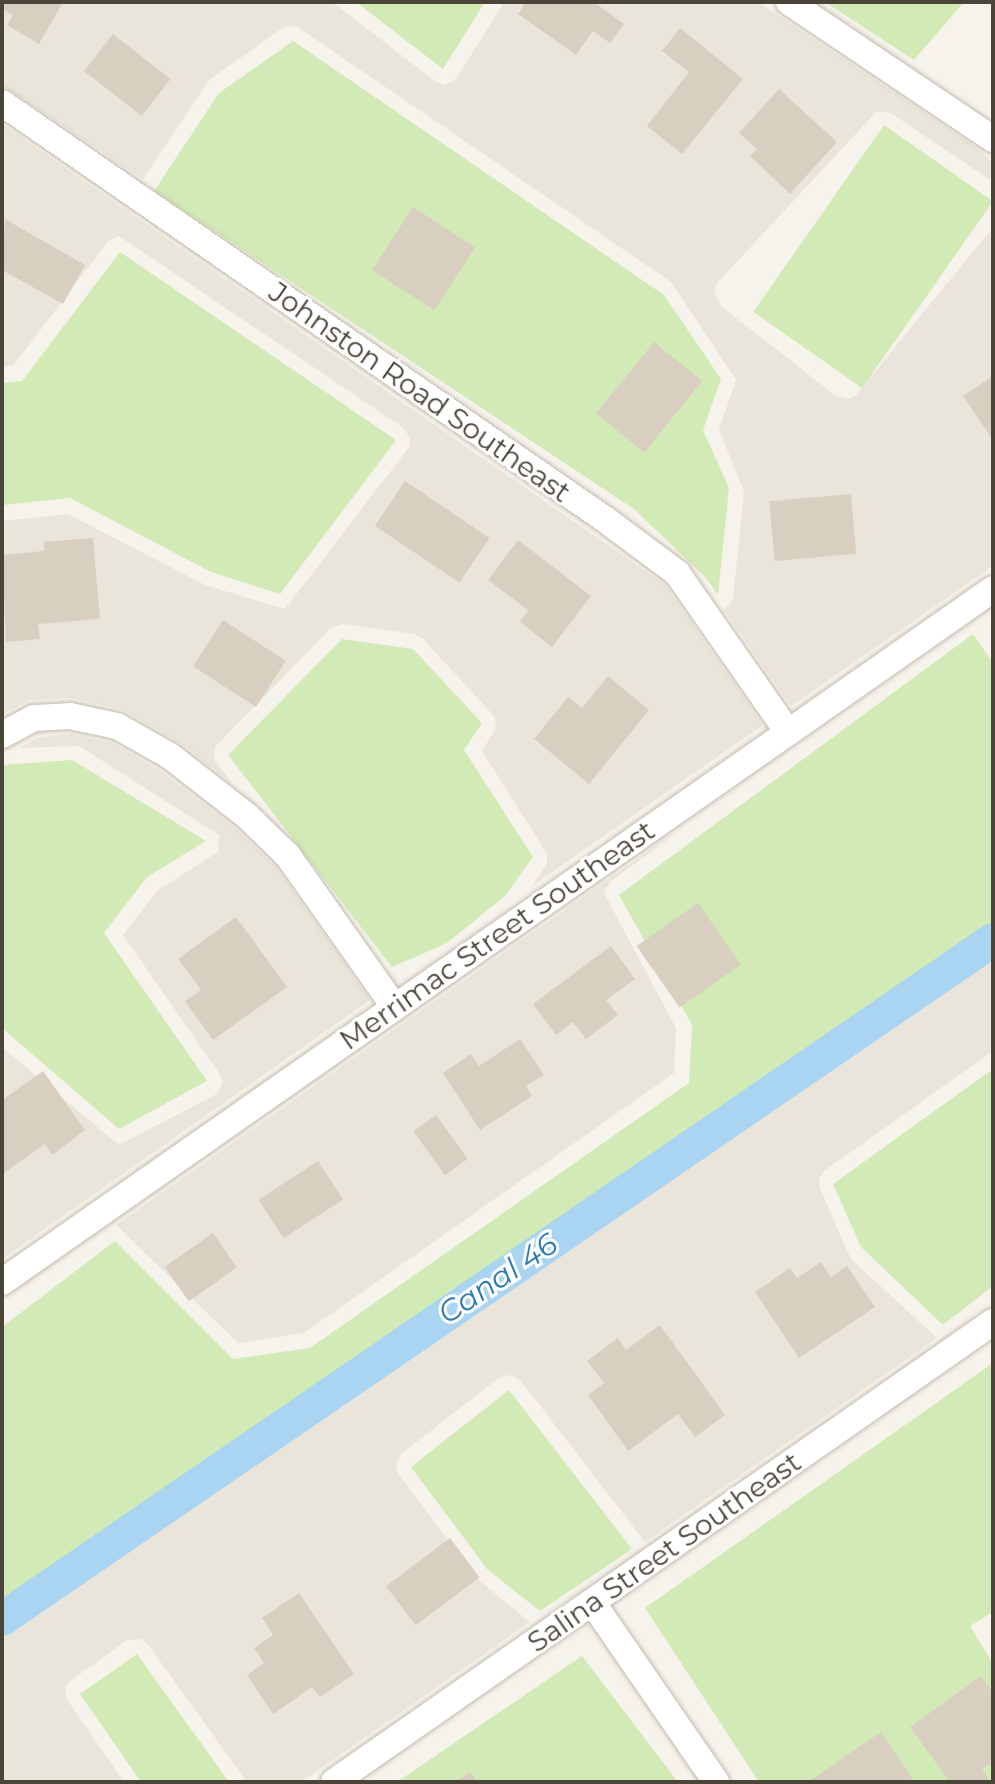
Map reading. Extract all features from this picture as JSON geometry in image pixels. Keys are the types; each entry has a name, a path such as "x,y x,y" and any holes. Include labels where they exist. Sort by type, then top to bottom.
{"street":[{"path":"789,2 993,139"},
{"name":"Johnston Road Southeast","path":"2,103 606,520 677,573 788,732"},
{"name":"Merrimac Street Southeast","path":"2,1282 993,589"},
{"path":"2,735 34,718 70,716 117,726 170,756 247,816 288,856 394,1006"},
{"name":"Salina Street Southeast","path":"334,1782 993,1322"},
{"path":"592,1602 716,1782"}],"shaded area":[{"path":"2,2 332,2 435,81 445,85 456,79 504,2 758,2 970,143 993,162 993,182 891,113 877,111 718,282 714,291 721,306 836,396 849,399 856,395 993,227 993,566 791,706 724,610 733,599 744,491 719,430 736,380 671,282 296,26 284,27 209,80 143,179 2,85"},
{"path":"2,124 665,585 763,725 531,887 547,864 547,854 482,751 496,728 495,717 423,639 414,634 342,624 331,628 215,747 214,760 231,782 179,742 124,710 72,698 30,700 2,714 2,521 68,514 205,585 285,609 410,446 409,436 402,427 119,236 108,241 13,366 2,367"},
{"path":"71,734 112,743 162,772 237,830 276,867 370,1000 2,1259 2,1047 119,1145 215,1095 223,1083 123,935 158,890 218,852 219,835 79,746 19,748 40,737"},
{"path":"692,821 610,882 604,893 676,1028 674,1073 304,1333 238,1343 116,1225"},
{"path":"993,944 993,1051 824,1171 819,1179 820,1189 851,1259 937,1338 645,1542 521,1381 512,1375 500,1377 401,1454 396,1467 476,1578 530,1622 301,1782 247,1782 149,1646 141,1639 127,1640 70,1681 65,1688 66,1698 124,1782 2,1782 2,1622"}],"green space":[{"path":"356,2 485,2 443,69"},
{"path":"825,2 964,2 914,60"},
{"path":"293,41 664,295 721,379 703,430 729,488 718,595 706,578 634,509 154,191 219,93"},
{"path":"884,125 993,201 862,388 753,312"},
{"path":"120,252 396,440 280,594 211,572 70,498 2,505 2,383 22,381"},
{"path":"973,634 993,663 993,924 2,1603 2,1327 115,1241 233,1359 310,1348 689,1083 692,1025 619,895"},
{"path":"342,639 413,649 482,723 464,750 533,857 505,896 447,943 392,967 228,755"},
{"path":"72,760 206,841 147,877 104,933 207,1081 119,1129 2,1028 2,765"},
{"path":"993,1069 993,1286 943,1325 861,1247 833,1184"},
{"path":"993,1363 993,1612 970,1626 993,1664 993,1782 759,1782 645,1608"},
{"path":"509,1390 632,1549 540,1611 487,1569 411,1467"},
{"path":"137,1654 229,1782 141,1782 80,1694"},
{"path":"582,1656 678,1782 397,1782"}],"building":[{"path":"2,2 63,2 39,44 7,25 13,15 2,9"},
{"path":"526,2 594,2 624,24 610,43 593,31 576,55 518,14"},
{"path":"680,28 743,79 682,154 647,126 689,72 662,51"},
{"path":"113,34 171,79 142,116 84,71"},
{"path":"779,89 837,142 790,194 750,156 757,149 739,133"},
{"path":"413,207 475,247 434,310 372,270"},
{"path":"5,219 85,265 63,304 2,270"},
{"path":"654,342 702,381 644,453 596,413"},
{"path":"993,376 993,440 963,396"},
{"path":"405,481 490,538 459,583 375,526"},
{"path":"851,494 856,554 775,561 769,501"},
{"path":"93,538 100,619 38,624 40,639 6,642 2,555 44,551 44,542"},
{"path":"518,540 591,596 552,647 520,622 528,610 488,580"},
{"path":"223,620 286,661 256,707 193,666"},
{"path":"608,676 649,710 589,784 534,739 568,697 582,708"},
{"path":"698,903 741,964 680,1007 637,946"},
{"path":"236,917 287,987 213,1040 185,1001 201,990 178,959"},
{"path":"611,946 635,979 606,1000 618,1015 586,1039 573,1022 556,1035 533,1004"},
{"path":"520,1039 544,1075 526,1086 532,1096 480,1130 443,1073 471,1054 479,1066"},
{"path":"43,1071 85,1130 52,1155 45,1144 4,1173 2,1100"},
{"path":"436,1115 468,1159 445,1175 413,1131"},
{"path":"318,1161 343,1200 284,1238 258,1200"},
{"path":"213,1233 237,1267 189,1301 165,1267"},
{"path":"821,1262 831,1277 847,1266 875,1307 799,1358 755,1292 790,1268 797,1278"},
{"path":"660,1325 725,1415 695,1437 678,1414 628,1451 588,1395 604,1383 587,1361 618,1338 626,1350"},
{"path":"450,1538 479,1577 416,1625 386,1586"},
{"path":"299,1593 354,1674 320,1697 312,1687 273,1714 247,1675 264,1663 254,1648 273,1635 262,1618"},
{"path":"981,1676 993,1693 993,1762 982,1769 989,1778 984,1782 950,1782 910,1727"},
{"path":"881,1732 915,1782 808,1782"},
{"path":"470,1772 478,1782 456,1782"}],"waterway":[{"name":"Canal 46","path":"2,1619 993,940"}]}
